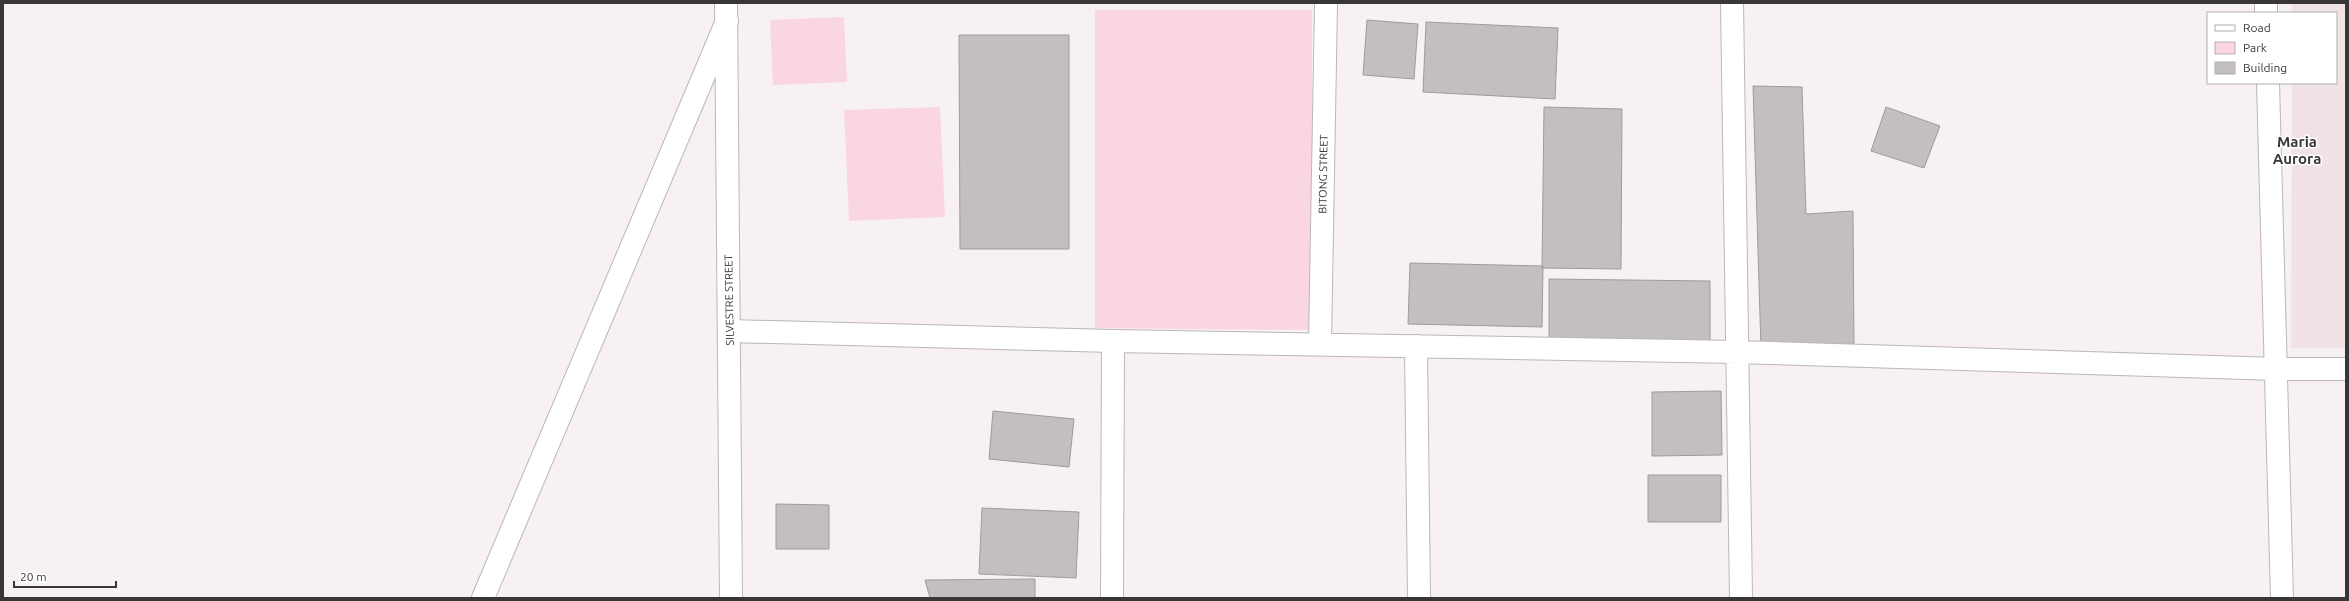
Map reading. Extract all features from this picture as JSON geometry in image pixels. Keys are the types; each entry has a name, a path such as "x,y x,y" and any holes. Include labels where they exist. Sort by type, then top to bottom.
{"street":[{"name":"BITONG STREET","path":"1320,344 1326,3"},
{"path":"1732,3 1741,598"},
{"path":"483,598 726,12"},
{"name":"SILVESTRE STREET","path":"726,12 730,331 731,598"},
{"path":"2268,84 2277,369 2282,598"},
{"path":"730,331 1113,341 1737,352 2277,369 2346,369"},
{"path":"1112,598 1113,341"},
{"path":"1416,346 1419,598"}],"shaded area":[{"path":"2292,3 2346,3 2346,348 2291,348 2292,84 2337,84 2337,12 2292,12"}],"green space":[{"path":"1095,10 1312,10 1312,330 1095,328"},
{"path":"844,17 847,82 773,85 770,20"},
{"path":"940,107 945,217 849,221 844,110"}],"building":[{"path":"1367,20 1418,24 1414,79 1363,75"},
{"path":"1426,22 1558,28 1555,99 1423,92"},
{"path":"959,35 1069,35 1069,249 960,249"},
{"path":"1753,86 1802,87 1806,214 1853,211 1854,350 1761,349"},
{"path":"1544,107 1622,109 1621,269 1542,268"},
{"path":"1886,107 1940,126 1924,168 1871,151"},
{"path":"1410,263 1543,266 1542,327 1408,324"},
{"path":"1549,279 1710,281 1710,343 1549,342"},
{"path":"1721,391 1722,455 1652,456 1652,392"},
{"path":"993,411 1074,419 1069,467 989,459"},
{"path":"1648,475 1721,475 1721,522 1648,522"},
{"path":"776,504 829,505 829,549 776,549"},
{"path":"982,508 1079,512 1076,578 979,574"},
{"path":"1035,579 1035,598 930,598 925,580"}],"district":[{"name":"Maria Aurora","path":"2297,150"}]}
